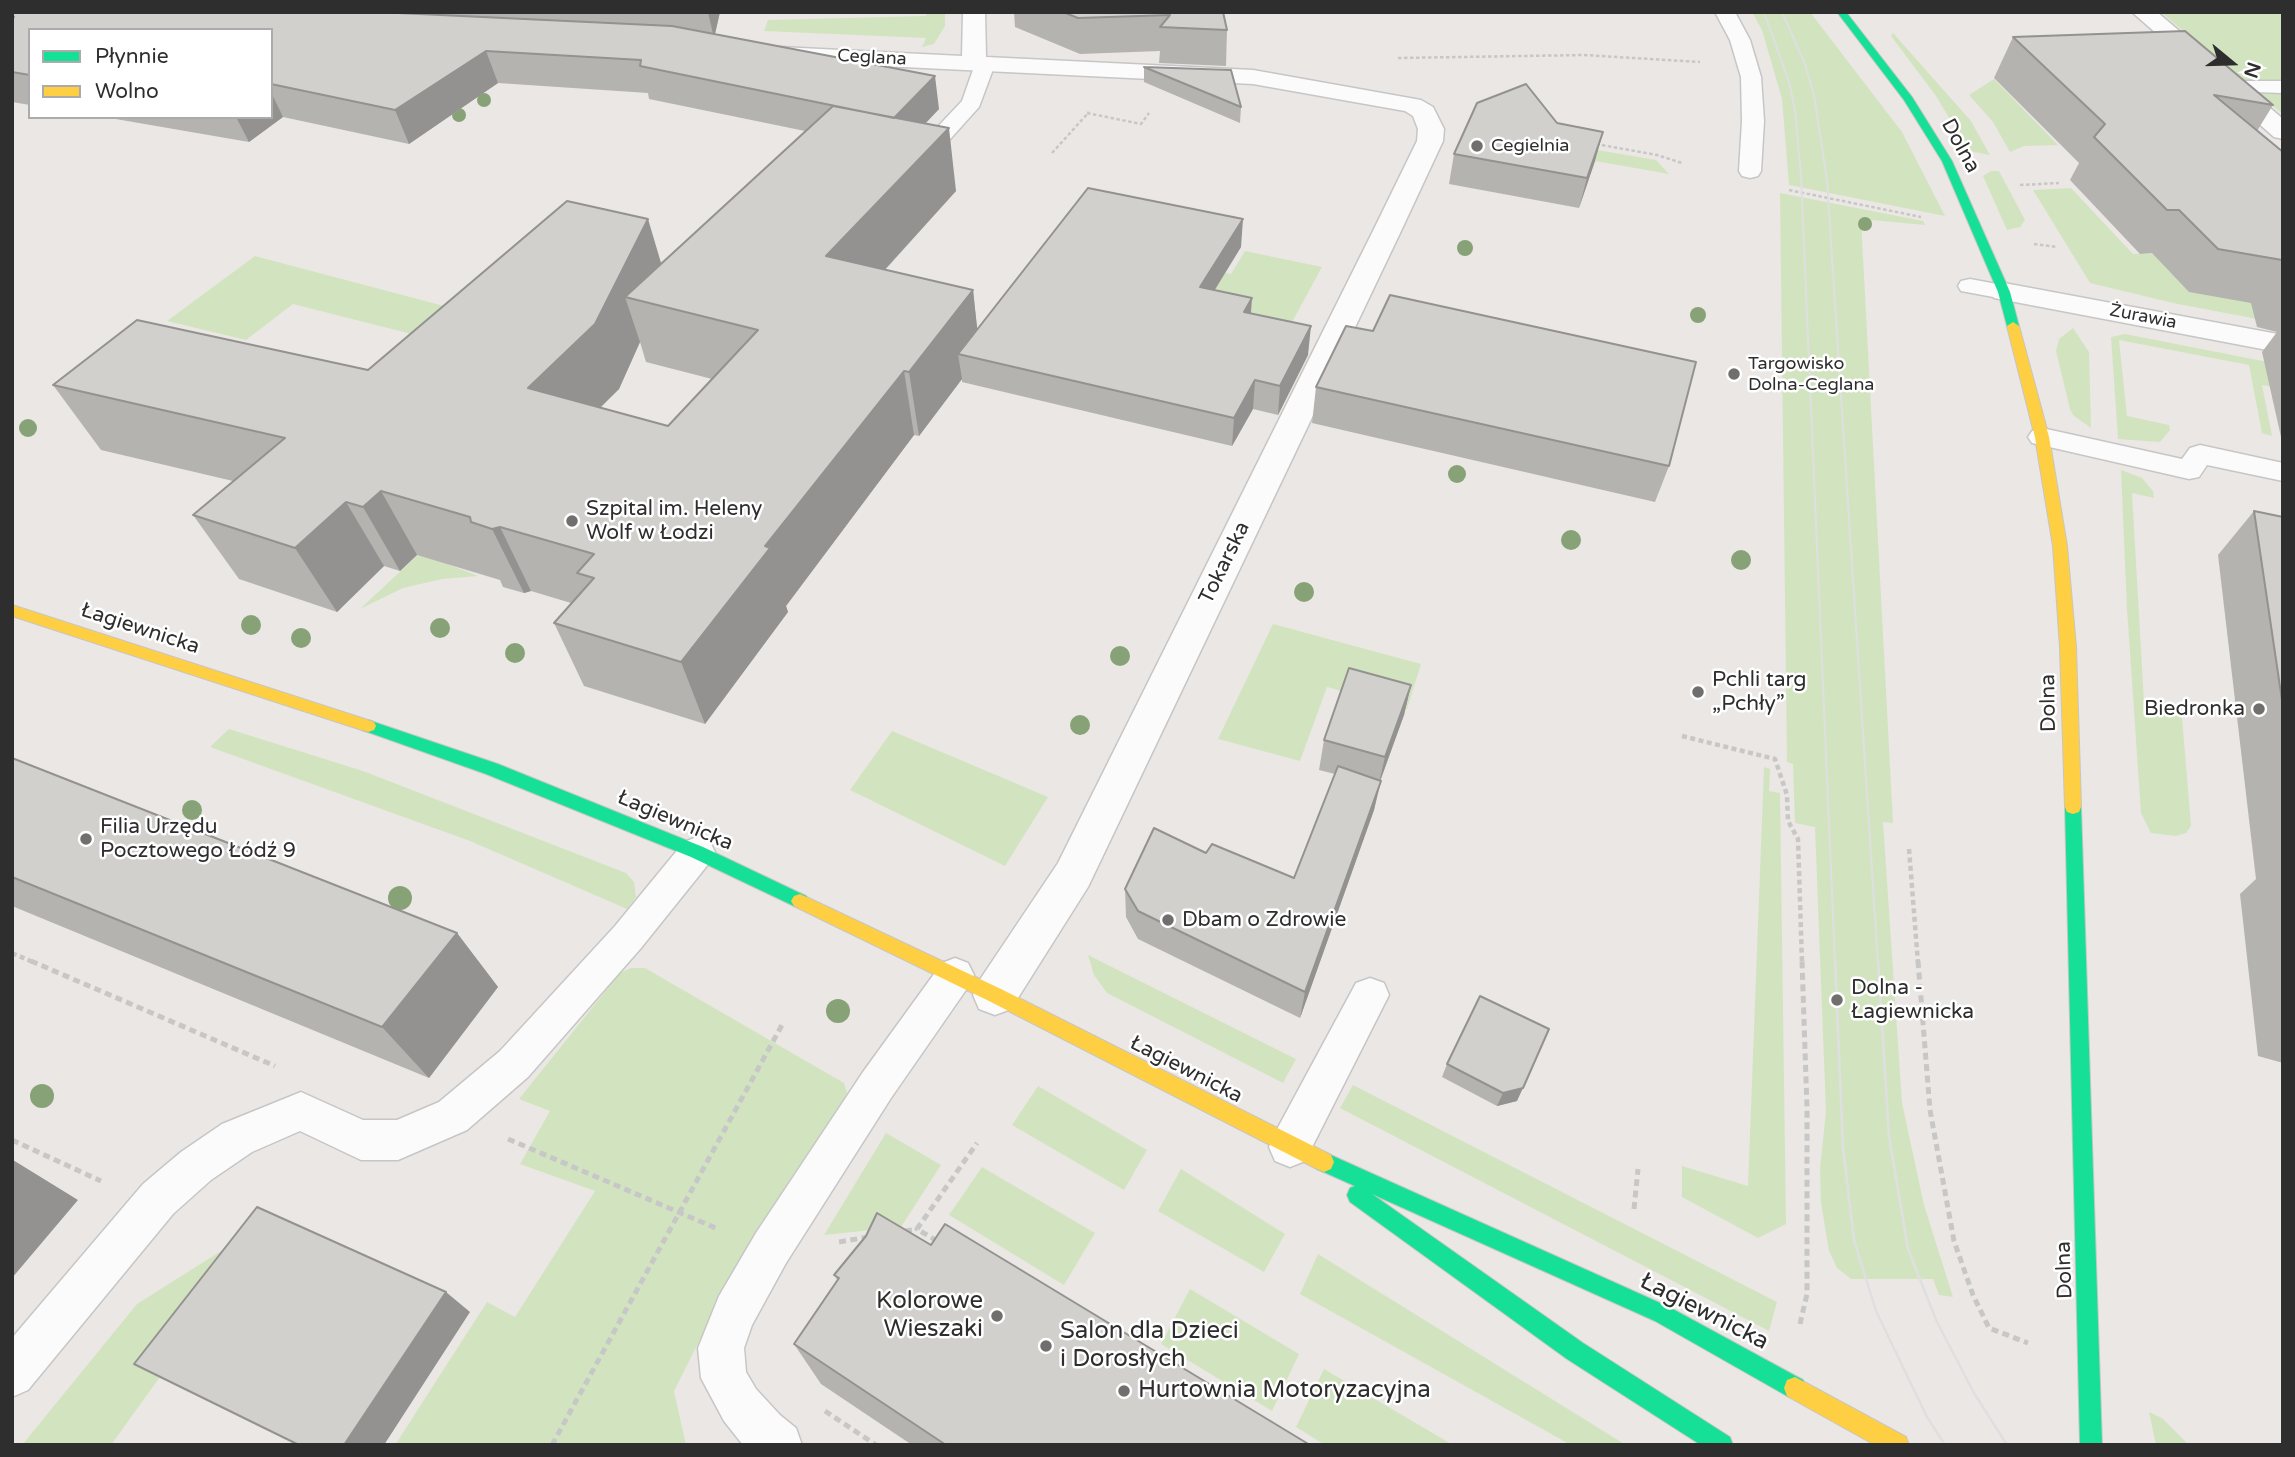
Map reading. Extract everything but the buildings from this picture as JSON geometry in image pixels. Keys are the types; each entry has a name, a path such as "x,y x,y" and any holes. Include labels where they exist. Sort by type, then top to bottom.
{"street":[{"path":"974,12 979,64"},
{"name":"Dolna","path":"1841,12 1908,99 1947,161 2004,292 2042,438 2060,546 2068,647 2091,1445"},
{"path":"2143,12 2283,132"},
{"name":"Ceglana","path":"764,53 1267,79 1412,105 1424,112 1428,121"},
{"name":"Tokarska","path":"995,995 1073,876 1430,141 1431,129 1428,121"},
{"name":"Żurawia","path":"2004,292 2283,344"},
{"name":"Łagiewnicka","path":"12,610 293,700 492,769 697,852 955,975 1290,1147 1662,1314 1898,1445"},
{"name":"Łagiewnicka","path":"1290,1147 1575,1351 1723,1445"}],"lane":[{"path":"1725,12 1740,40 1751,77 1753,121 1749,171"},
{"path":"916,164 972,103 979,64"},
{"path":"2231,87 2283,87"},
{"path":"1970,286 2004,292"},
{"path":"2042,438 2189,470 2200,454 2283,472"},
{"path":"12,1374 158,1199 197,1166 237,1138 301,1111 361,1140 398,1140 453,1116 514,1064 628,937 697,852"},
{"path":"779,1445 763,1432 740,1405 724,1378 721,1348 735,1312 771,1248 877,1085 955,975"},
{"path":"1290,1147 1370,995"}],"path":[{"path":"1052,153 1094,105"},
{"path":"1592,144 1657,155 1682,163"},
{"path":"2020,185 2059,183"},
{"path":"1789,190 1922,217 1959,232 2057,247"},
{"path":"1682,736 1775,759 1787,795 1788,821 1798,839 1807,1108 1807,1294 1798,1333"},
{"path":"1909,849 1930,1110 1954,1241 1973,1296 1989,1328 2039,1347"},
{"path":"12,953 278,1068"},
{"path":"552,1445 782,1025"},
{"path":"453,1116 679,1214 771,1248"},
{"path":"12,1140 129,1193 158,1199"},
{"path":"941,1243 918,1229 977,1143"},
{"path":"1634,1209 1638,1169"},
{"path":"818,1406 876,1445"}],"green space":[{"path":"927,12 945,12 945,26 934,44 922,47 926,38 764,31 768,20 926,16"},
{"path":"1752,12 1810,12 1902,132 1945,216 1789,185 1782,99 1762,30"},
{"path":"2161,12 2283,12 2283,114 2249,87"},
{"path":"1893,33 1971,121 1990,155 1969,151 1936,96 1891,36"},
{"path":"1994,79 2058,145 2024,146 2010,152 1993,122 1969,95"},
{"path":"1486,131 1656,160 1669,174 1595,161"},
{"path":"1991,171 1999,171 2025,220 2020,227 2007,230 1983,176"},
{"path":"2071,188 2133,254 2152,253 2277,308 2283,324 2173,303 2090,283 2033,190"},
{"path":"1780,193 1923,221 1925,225 1861,219 1893,823 1883,822 1902,1103 1924,1205 1953,1297 1939,1295 1933,1279 1851,1279 1837,1268 1829,1251 1821,1203 1820,1168 1826,1112 1815,827 1795,823 1793,764 1787,762"},
{"path":"1122,251 1231,274 1245,251 1322,267 1279,346"},
{"path":"255,256 478,315 447,343 293,304 246,340 167,321"},
{"path":"2073,328 2089,352 2091,428 2073,415 2070,409 2056,351 2059,339"},
{"path":"2125,334 2283,365 2283,388 2262,385 2272,436 2262,433 2249,365 2119,340 2127,416 2169,425 2170,430 2160,442 2118,439 2111,337"},
{"path":"2121,470 2142,478 2153,491 2154,498 2132,493 2144,702 2171,709 2182,717 2191,826 2186,833 2176,836 2151,833 2141,813 2127,609"},
{"path":"420,553 478,576 442,579 403,588 360,609"},
{"path":"1273,624 1421,664 1407,709 1327,687 1300,761 1218,739"},
{"path":"229,729 363,771 626,873 634,882 636,897 627,909 470,841 210,747"},
{"path":"892,731 1048,797 1005,866 850,790"},
{"path":"1764,767 1770,769 1769,791 1780,793 1786,1224 1758,1238 1682,1197 1682,1166 1748,1186"},
{"path":"1088,955 1296,1059 1283,1083 1107,993 1094,975"},
{"path":"631,968 645,968 844,1083 848,1096 741,1258 674,1391 686,1445 395,1445 487,1302 515,1317 595,1191 520,1164 550,1111 519,1099 620,973"},
{"path":"1353,1085 1777,1302 1769,1331 1340,1108"},
{"path":"1038,1086 1147,1150 1124,1190 1012,1125"},
{"path":"886,1133 941,1165 901,1227 824,1235"},
{"path":"982,1167 1095,1233 1064,1285 949,1215"},
{"path":"1181,1169 1285,1234 1264,1272 1158,1211"},
{"path":"275,1217 111,1445 22,1445 137,1304"},
{"path":"1318,1254 1626,1445 1571,1445 1300,1294"},
{"path":"1190,1289 1299,1354 1272,1411 1161,1344"},
{"path":"1324,1369 1453,1445 1325,1445 1296,1427"},
{"path":"2149,1412 2162,1418 2189,1445 2156,1445"}],"tram line":[{"path":"1764,12 1789,82 1795,110 1801,176 1835,963"},
{"path":"1782,12 1805,64 1814,95 1827,181 1878,963"},
{"path":"1835,961 1843,1148 1854,1240 1876,1311 1927,1417 1945,1445"},
{"path":"1878,961 1889,1136 1908,1249 1937,1322 1974,1393 2007,1445"}],"traffic: fast":[{"path":"1841,12 1908,99 1947,161 2004,292 2013,326"},
{"path":"368,726 492,769 697,852 800,901"},
{"path":"2073,807 2091,1445"},
{"path":"1324,1162 1662,1314 1795,1388"},
{"path":"1357,1195 1575,1351 1722,1445"}],"traffic: slow":[{"path":"2013,326 2042,437 2060,546 2068,647 2073,807"},
{"path":"12,610 368,726"},
{"path":"800,901 995,995 1324,1162"},
{"path":"1795,1388 1898,1445"}],"place":[{"name":"Cegielnia","path":"1477,146"},
{"name":"Targowisko Dolna-Ceglana","path":"1734,374"},
{"name":"Szpital im. Heleny Wolf w Łodzi","path":"572,521"},
{"name":"Pchli targ „Pchły”","path":"1698,692"},
{"name":"Biedronka","path":"2259,709"},
{"name":"Filia Urzędu Pocztowego Łódź 9","path":"86,839"},
{"name":"Dbam o Zdrowie","path":"1168,920"},
{"name":"Dolna - Łagiewnicka","path":"1837,1000"},
{"name":"Kolorowe Wieszaki","path":"997,1316"},
{"name":"Salon dla Dzieci i Dorosłych","path":"1046,1346"},
{"name":"Hurtownia Motoryzacyjna","path":"1124,1391"}]}
